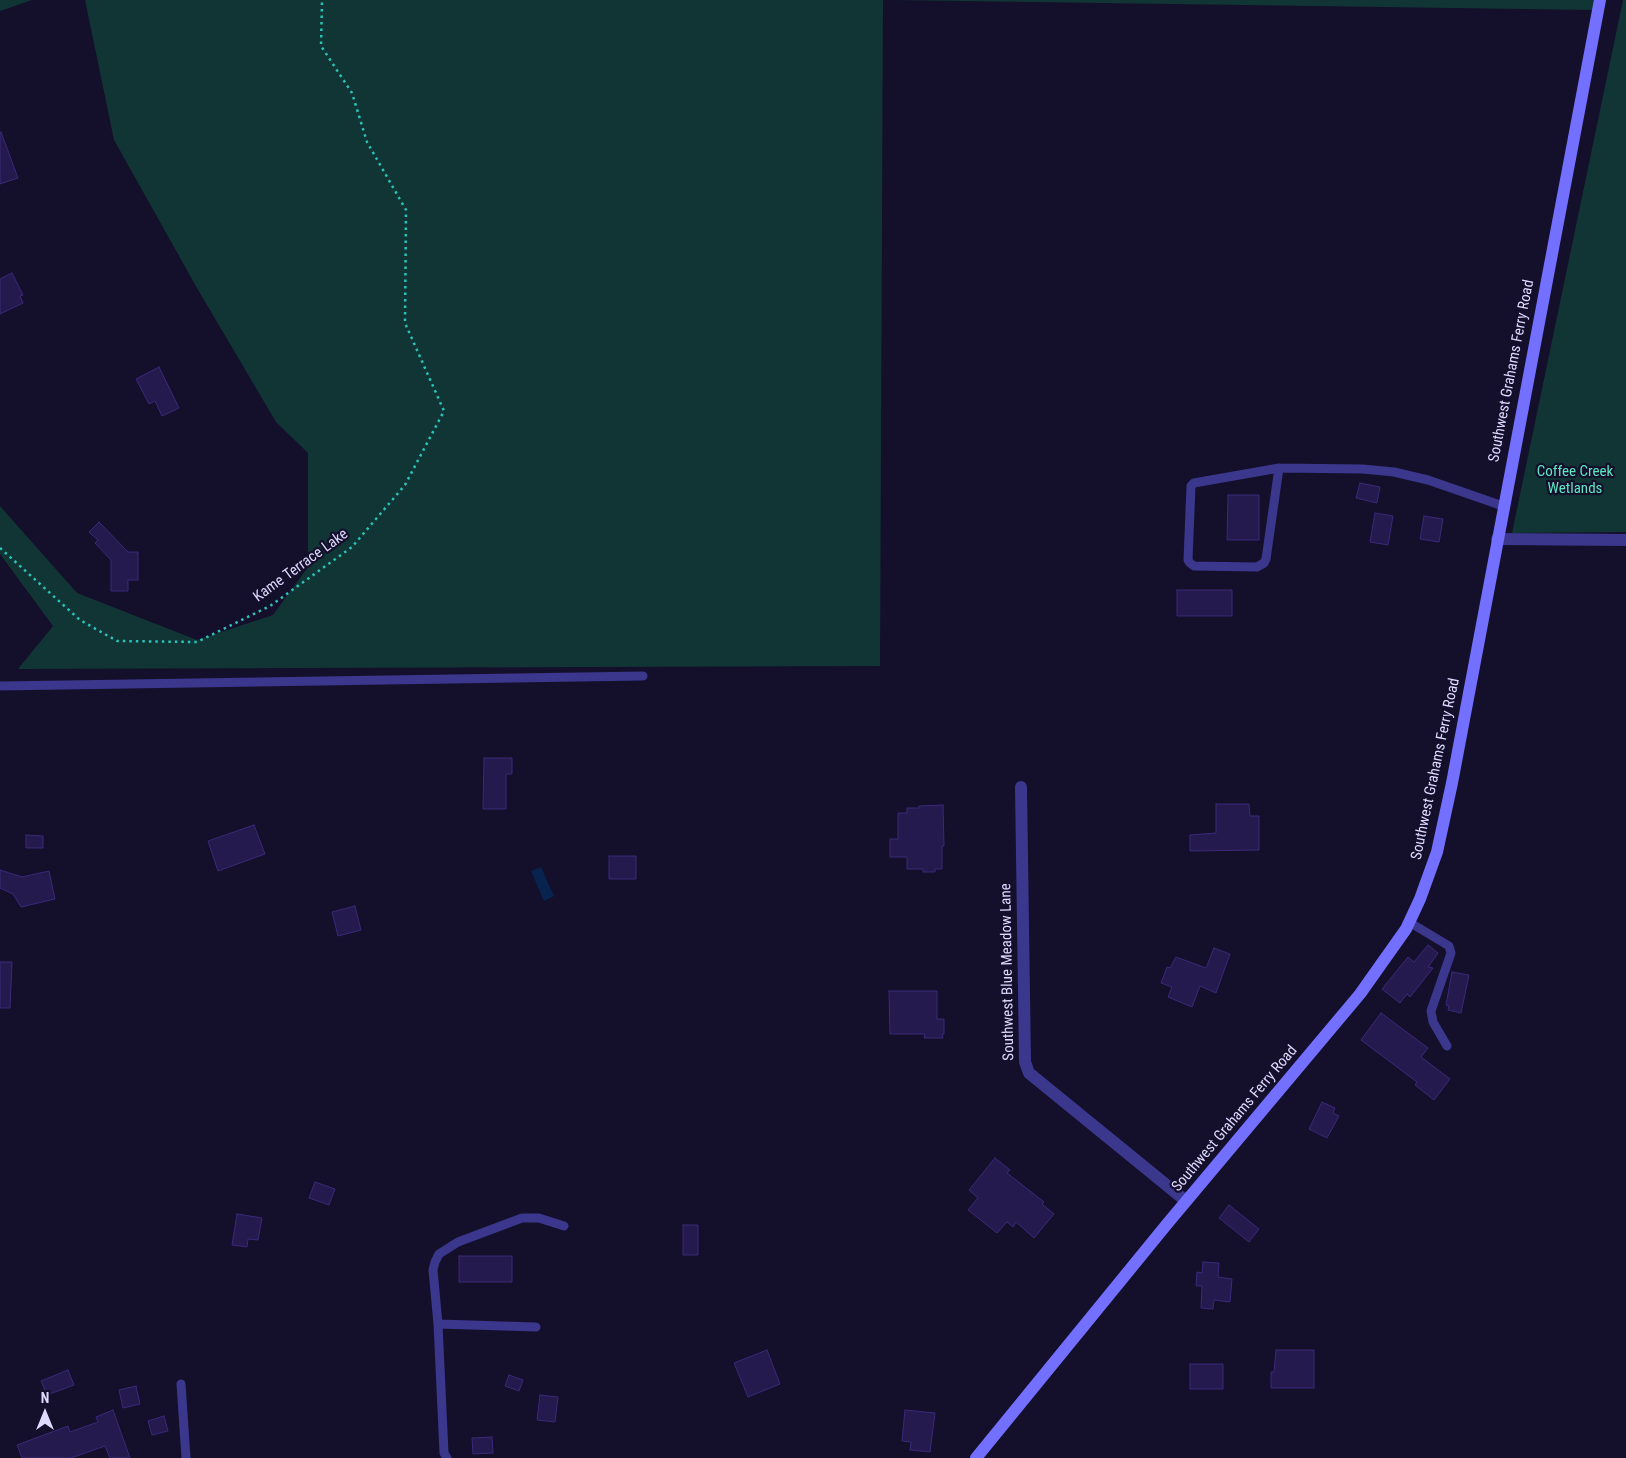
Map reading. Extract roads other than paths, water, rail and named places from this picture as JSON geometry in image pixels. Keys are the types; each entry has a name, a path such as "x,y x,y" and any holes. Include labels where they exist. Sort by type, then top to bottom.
{"main road":[{"name":"Southwest Grahams Ferry Road","path":"976,1458 1186,1201 1360,994 1410,922 1431,870 1446,815 1600,0"}],"street":[{"path":"1497,540 1626,540"},
{"name":"Southwest Blue Meadow Lane","path":"1021,787 1024,1062 1029,1073 1186,1201"}],"lane":[{"path":"1279,468 1264,563 1257,567 1194,566 1190,563 1188,560 1191,486 1194,483 1279,468 1363,469 1394,472 1428,480 1503,506"},
{"path":"0,686 643,676"},
{"path":"1410,922 1448,946 1450,953 1431,1011 1433,1022 1447,1046"},
{"path":"447,1458 444,1453 438,1324 433,1270 439,1254 458,1242 522,1218 539,1218 564,1226"},
{"path":"438,1324 536,1327"},
{"path":"181,1384 186,1458"}],"water":[{"path":"541,867 554,896 544,901 531,871"}],"park label":[{"name":"Coffee Creek Wetlands","path":"1575,480"}]}
